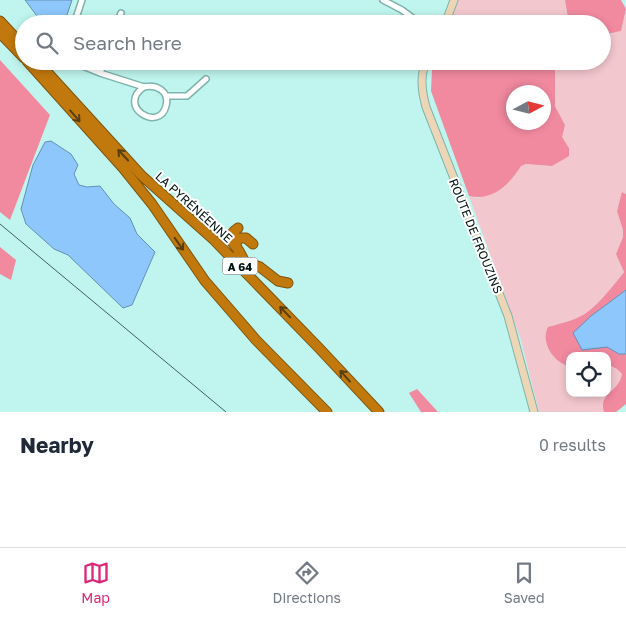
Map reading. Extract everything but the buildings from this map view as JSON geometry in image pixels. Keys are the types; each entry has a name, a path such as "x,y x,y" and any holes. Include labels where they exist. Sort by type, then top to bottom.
{"highway":[{"path":"0,21 15,37"},
{"path":"0,33 15,49"},
{"name":"LA PYRÉNÉENNE","path":"35,70 123,168 152,204 205,281 256,340 320,408 327,412"},
{"name":"LA PYRÉNÉENNE","path":"45,70 141,175 230,256 379,412"},
{"path":"238,228 231,234 232,244 278,281 288,283"},
{"path":"253,244 246,238 240,238 235,243 254,280"},
{"path":"230,256 260,267"}],"main road":[{"path":"448,15 454,0"},
{"name":"ROUTE DE FROUZINS","path":"423,70 422,86 426,107 508,316 534,412"}],"street":[{"path":"77,15 82,0"},
{"path":"383,0 409,15"},
{"path":"92,70 144,87 155,86 162,91 166,96 166,105 162,113 155,117 144,116 135,104 137,93 144,87"},
{"path":"166,96 187,96 206,79"}],"shaded area":[{"path":"457,0 565,0 568,15 451,15"},
{"path":"565,0 621,0 626,9 621,31 611,33 611,15 568,15"},
{"path":"626,9 626,194 623,192 617,210 623,230 623,237 616,254 624,271 604,297 585,314 548,327 566,365 566,397 606,397 603,406 604,412 539,412 521,340 469,196 478,198 514,177 520,166 526,164 552,166 569,148 561,137 565,125 555,106 555,70 611,70 611,33 621,31"},
{"path":"0,60 50,115 10,220 0,212"},
{"path":"432,70 555,70 555,106 565,125 562,137 569,148 569,156 552,166 526,164 521,166 506,185 493,194 478,197 469,196 431,91"},
{"path":"622,192 626,194 626,290 591,316 582,350 607,346 619,354 626,354 626,404 616,412 604,412 603,406 606,397 611,397 611,391 617,385 622,374 611,366 611,352 566,352 566,365 554,357 550,351 547,345 546,333 548,327 567,322 585,314 603,297 624,272 616,254 623,237 623,230 617,211"},
{"path":"0,247 16,260 11,280 0,274"},
{"path":"611,366 622,374 617,385 611,391"},
{"path":"417,389 438,412 421,412 409,393"}],"water":[{"path":"25,0 72,0 67,15 36,15"},
{"path":"51,141 71,154 78,165 74,174 79,185 87,187 100,186 114,204 130,218 137,234 155,252 132,305 123,308 68,255 54,249 26,224 21,209 33,165 45,142"},
{"path":"626,290 626,354 619,354 607,347 582,350 573,333 591,316"}],"railway":[{"path":"0,224 226,412"}]}
